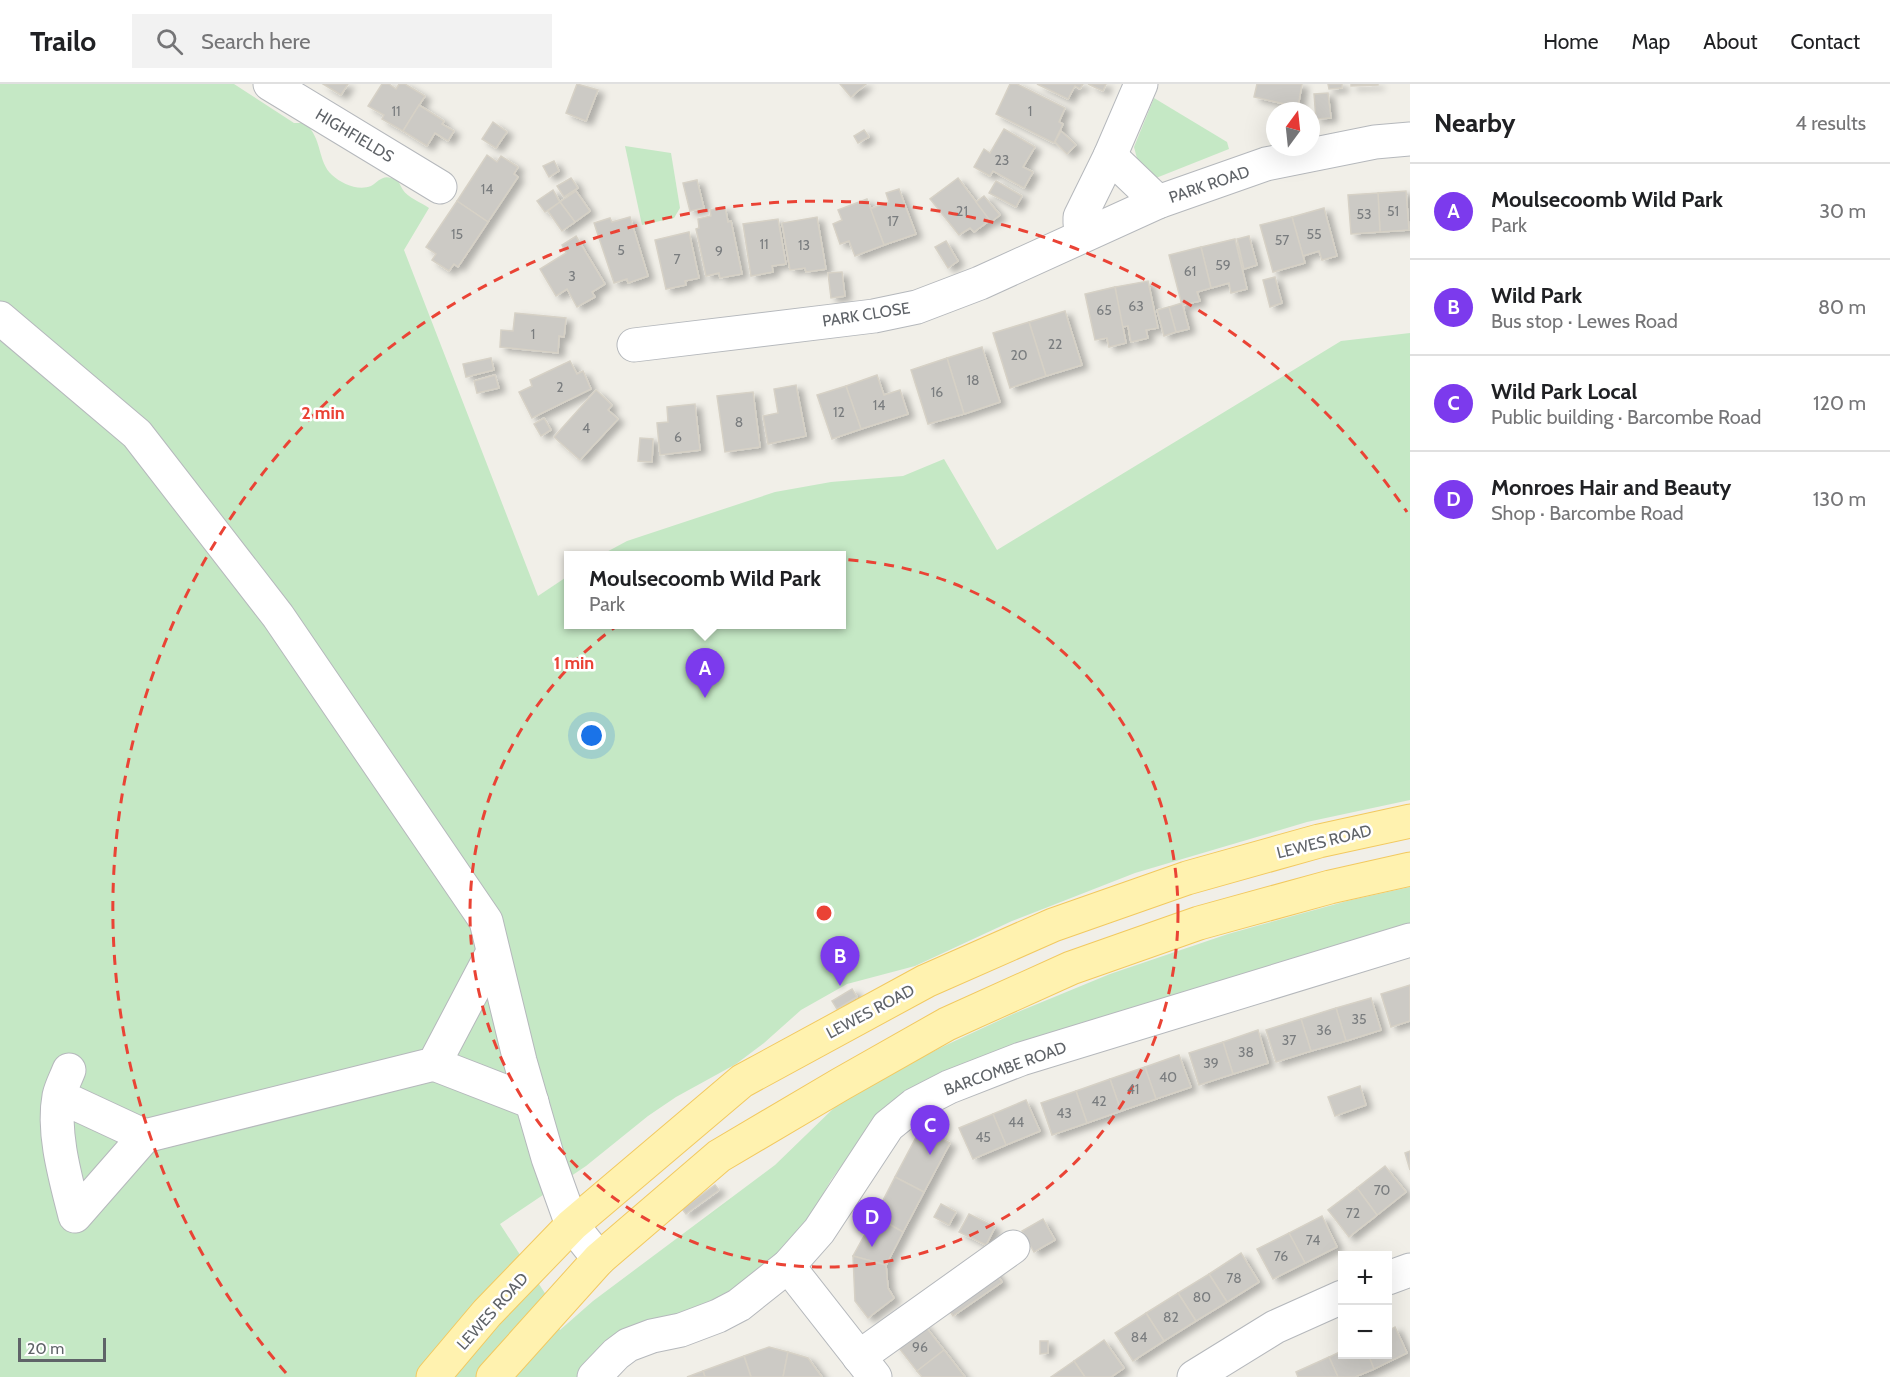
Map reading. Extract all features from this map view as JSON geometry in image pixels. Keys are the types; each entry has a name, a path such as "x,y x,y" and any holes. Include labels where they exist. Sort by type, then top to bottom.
{"main road":[{"name":"LEWES ROAD","path":"433,1377 487,1313 572,1225 742,1081 926,981 1053,925 1187,878 1319,841 1410,821"},
{"path":"493,1377 599,1259 719,1156 947,1024 1071,968 1199,923 1330,887 1410,869"}],"street":[{"name":"HIGHFIELDS","path":"270,84 440,188"},
{"path":"1084,234 1080,216 1110,156 1141,84"},
{"name":"PARK ROAD","path":"1084,234 1158,202 1266,164 1375,142 1410,139"},
{"path":"1110,156 1158,202"},
{"name":"PARK CLOSE","path":"634,345 874,316 917,307 980,283 1084,234"},
{"path":"0,318 137,434 272,606 486,921 520,1061 548,1158 572,1225 599,1259"},
{"name":"BARCOMBE ROAD","path":"594,1377 616,1353 628,1345 645,1338 681,1330 718,1316 755,1293 788,1266 819,1231 888,1126 914,1105 949,1087 1021,1059 1410,940"},
{"path":"434,1064 493,952"},
{"path":"145,1136 64,1083 58,1132 62,1164 75,1216 145,1136 434,1064 532,1102"},
{"path":"788,1266 867,1367 1013,1246"},
{"path":"1392,1277 1410,1270"},
{"path":"1194,1377 1275,1327 1338,1299"}],"green space":[{"path":"0,84 234,84 294,123 305,123 315,136 327,169 340,181 361,188 371,186 380,179 388,177 398,181 408,195 429,208 404,250 538,596 564,579 564,629 846,629 846,551 608,551 627,541 775,492 831,482 903,476 944,459 997,550 1341,341 1410,333 1410,800 1307,822 1135,873 1012,921 915,966 847,984 801,1010 736,1064 676,1097 648,1116 586,1166 500,1224 550,1301 545,1307 560,1330 593,1301 775,1165 837,1105 887,1075 944,1046 1013,1014 1110,974 1228,934 1347,901 1410,887 1410,927 1009,1052 848,1157 831,1180 800,1235 753,1283 579,1377 0,1377"},
{"path":"1154,98 1227,142 1229,149 1156,178 1139,166 1134,147"},
{"path":"625,146 671,153 680,208 674,218 642,225"}],"building":[{"path":"323,84 348,84 341,95"},
{"path":"382,84 389,84 396,89 399,84 405,84 425,96 403,131 382,119 384,115 368,106"},
{"path":"577,84 598,90 586,121 566,113"},
{"path":"840,84 866,84 851,97"},
{"path":"1010,84 1017,84 1065,108 1059,122 1063,124 1054,143 996,114"},
{"path":"1037,84 1083,84 1080,89 1075,86 1068,99"},
{"path":"1088,84 1106,84 1103,91"},
{"path":"1257,84 1302,84 1299,102 1276,102 1254,97"},
{"path":"1328,84 1342,84 1342,88 1329,89"},
{"path":"1351,84 1378,84 1378,85 1351,86"},
{"path":"1328,93 1331,118 1320,119 1320,102 1315,102 1314,94"},
{"path":"419,105 444,121 442,124 454,131 448,141 435,133 427,146 403,131"},
{"path":"493,122 507,132 496,148 482,139"},
{"path":"1004,129 1035,147 1023,167 1033,172 1024,188 993,171 990,176 974,167 984,149 990,153"},
{"path":"864,130 869,137 858,143 854,136"},
{"path":"1061,131 1076,145 1067,154 1055,142"},
{"path":"487,155 497,162 501,156 518,167 514,174 518,177 488,222 457,201"},
{"path":"554,161 559,171 549,177 543,166"},
{"path":"571,178 578,188 564,197 557,186"},
{"path":"958,178 990,220 974,232 970,228 959,235 930,199"},
{"path":"697,180 704,208 690,211 683,183"},
{"path":"996,181 1022,196 1016,207 989,193"},
{"path":"899,189 916,234 884,245 870,209 889,202 886,193"},
{"path":"553,190 560,202 545,212 537,201"},
{"path":"576,191 590,211 575,222 560,202"},
{"path":"1406,191 1409,230 1380,232 1378,193"},
{"path":"1378,193 1380,232 1351,234 1348,195"},
{"path":"984,196 1000,215 991,222 976,202"},
{"path":"867,199 884,245 855,256 849,241 840,244 833,224 842,220 838,210"},
{"path":"457,201 488,222 458,267 454,264 449,271 432,260 436,254 426,247"},
{"path":"560,202 575,222 562,231 548,211"},
{"path":"725,207 728,222 731,221 742,274 720,278 719,273 706,276 696,229 699,228 698,219 711,216 710,210"},
{"path":"1324,208 1337,256 1322,260 1319,251 1303,256 1292,217"},
{"path":"630,217 648,276 628,283 627,279 614,283 594,223 610,218 612,222"},
{"path":"817,217 826,269 806,272 805,268 790,270 782,223"},
{"path":"1292,217 1305,263 1273,272 1260,225"},
{"path":"778,219 786,264 772,266 773,272 751,276 743,224"},
{"path":"689,232 699,278 685,281 686,285 666,289 655,240"},
{"path":"576,236 605,284 592,292 595,297 577,307 567,289 556,296 540,269 566,253 562,245"},
{"path":"1249,236 1257,265 1244,269 1237,239"},
{"path":"1235,239 1247,289 1231,293 1229,283 1211,288 1201,247"},
{"path":"946,241 958,261 948,268 935,247"},
{"path":"1201,247 1211,288 1197,292 1200,301 1182,305 1169,255"},
{"path":"842,272 845,296 831,298 828,273"},
{"path":"1275,277 1282,303 1270,307 1263,280"},
{"path":"1148,281 1158,328 1146,330 1148,338 1131,342 1128,326 1122,327 1115,287"},
{"path":"1115,287 1126,343 1109,347 1107,338 1095,340 1085,294"},
{"path":"1182,303 1189,329 1176,332 1169,307"},
{"path":"1169,307 1176,332 1164,336 1157,310"},
{"path":"1065,311 1082,365 1046,376 1029,322"},
{"path":"515,313 566,318 564,337 559,336 558,353 500,347 501,330 513,331"},
{"path":"1029,322 1046,376 1010,388 993,333"},
{"path":"982,347 1000,402 964,414 947,358"},
{"path":"491,358 494,370 466,377 463,364"},
{"path":"947,358 964,414 928,424 911,370"},
{"path":"570,361 577,374 583,371 591,389 532,418 519,392 532,386 530,380"},
{"path":"495,375 499,388 477,393 474,381"},
{"path":"877,375 884,395 900,390 908,414 861,429 846,386"},
{"path":"796,385 806,436 768,444 763,416 778,413 774,389"},
{"path":"846,386 861,429 832,439 817,395"},
{"path":"596,390 612,405 608,410 618,419 580,460 554,437"},
{"path":"753,392 760,447 725,452 717,396"},
{"path":"695,404 700,450 660,455 657,423 668,422 667,407"},
{"path":"544,418 551,430 541,436 534,424"},
{"path":"640,438 653,439 652,462 638,461"},
{"path":"1410,985 1410,1021 1391,1027 1381,994"},
{"path":"852,989 857,997 837,1009 832,1001"},
{"path":"1371,998 1381,1030 1346,1041 1336,1008"},
{"path":"1336,1008 1346,1041 1311,1051 1301,1019"},
{"path":"1301,1019 1311,1051 1276,1062 1266,1030"},
{"path":"1258,1030 1268,1063 1233,1074 1223,1042"},
{"path":"1223,1042 1233,1074 1199,1085 1189,1053"},
{"path":"1179,1055 1191,1087 1156,1099 1145,1067"},
{"path":"1145,1067 1156,1099 1121,1111 1110,1079"},
{"path":"1110,1079 1121,1111 1087,1123 1076,1091"},
{"path":"1360,1086 1366,1105 1335,1116 1328,1097"},
{"path":"1076,1091 1087,1123 1052,1135 1041,1103"},
{"path":"1026,1100 1040,1131 1006,1145 993,1114"},
{"path":"993,1114 1006,1145 973,1159 959,1128"},
{"path":"921,1128 950,1143 924,1192 895,1177"},
{"path":"1410,1151 1410,1170 1405,1153"},
{"path":"1385,1166 1406,1192 1377,1215 1357,1188"},
{"path":"895,1177 924,1192 903,1232 875,1216"},
{"path":"715,1185 719,1190 686,1214 682,1209"},
{"path":"1357,1188 1377,1215 1349,1237 1328,1210"},
{"path":"941,1204 956,1212 949,1225 934,1217"},
{"path":"969,1214 995,1227 986,1245 959,1232"},
{"path":"875,1216 903,1232 886,1265 853,1256"},
{"path":"1322,1216 1337,1247 1305,1263 1289,1233"},
{"path":"1043,1219 1055,1240 1034,1252 1022,1231"},
{"path":"1289,1233 1305,1263 1273,1279 1257,1249"},
{"path":"1241,1253 1259,1282 1227,1302 1209,1274"},
{"path":"853,1256 886,1265 888,1288 894,1298 868,1318 855,1301"},
{"path":"992,1268 1002,1282 953,1316 944,1303"},
{"path":"1209,1274 1227,1302 1196,1321 1178,1293"},
{"path":"1178,1293 1196,1321 1164,1341 1146,1313"},
{"path":"1146,1313 1164,1341 1133,1361 1115,1333"},
{"path":"922,1322 944,1350 917,1371 895,1343"},
{"path":"1395,1327 1407,1353 1374,1369 1370,1359 1392,1359 1392,1329"},
{"path":"1104,1340 1124,1368 1111,1377 1085,1377 1074,1361"},
{"path":"1040,1341 1048,1341 1048,1353 1040,1354"},
{"path":"769,1347 788,1352 783,1377 751,1377 744,1356"},
{"path":"944,1350 965,1377 922,1377 917,1371"},
{"path":"788,1352 808,1358 822,1377 783,1377"},
{"path":"1338,1353 1338,1359 1370,1359 1374,1369 1355,1377 1338,1377 1329,1357"},
{"path":"744,1356 751,1377 705,1377 703,1371"},
{"path":"1329,1357 1338,1377 1298,1377 1296,1372"},
{"path":"1074,1361 1085,1377 1051,1377"},
{"path":"703,1371 705,1377 687,1377"}],"place":[{"name":"Moulsecoomb Wild Park","path":"705,698"},
{"name":"Wild Park","path":"840,986"},
{"name":"Wild Park Local","path":"930,1155"},
{"name":"Monroes Hair and Beauty","path":"872,1247"}]}
